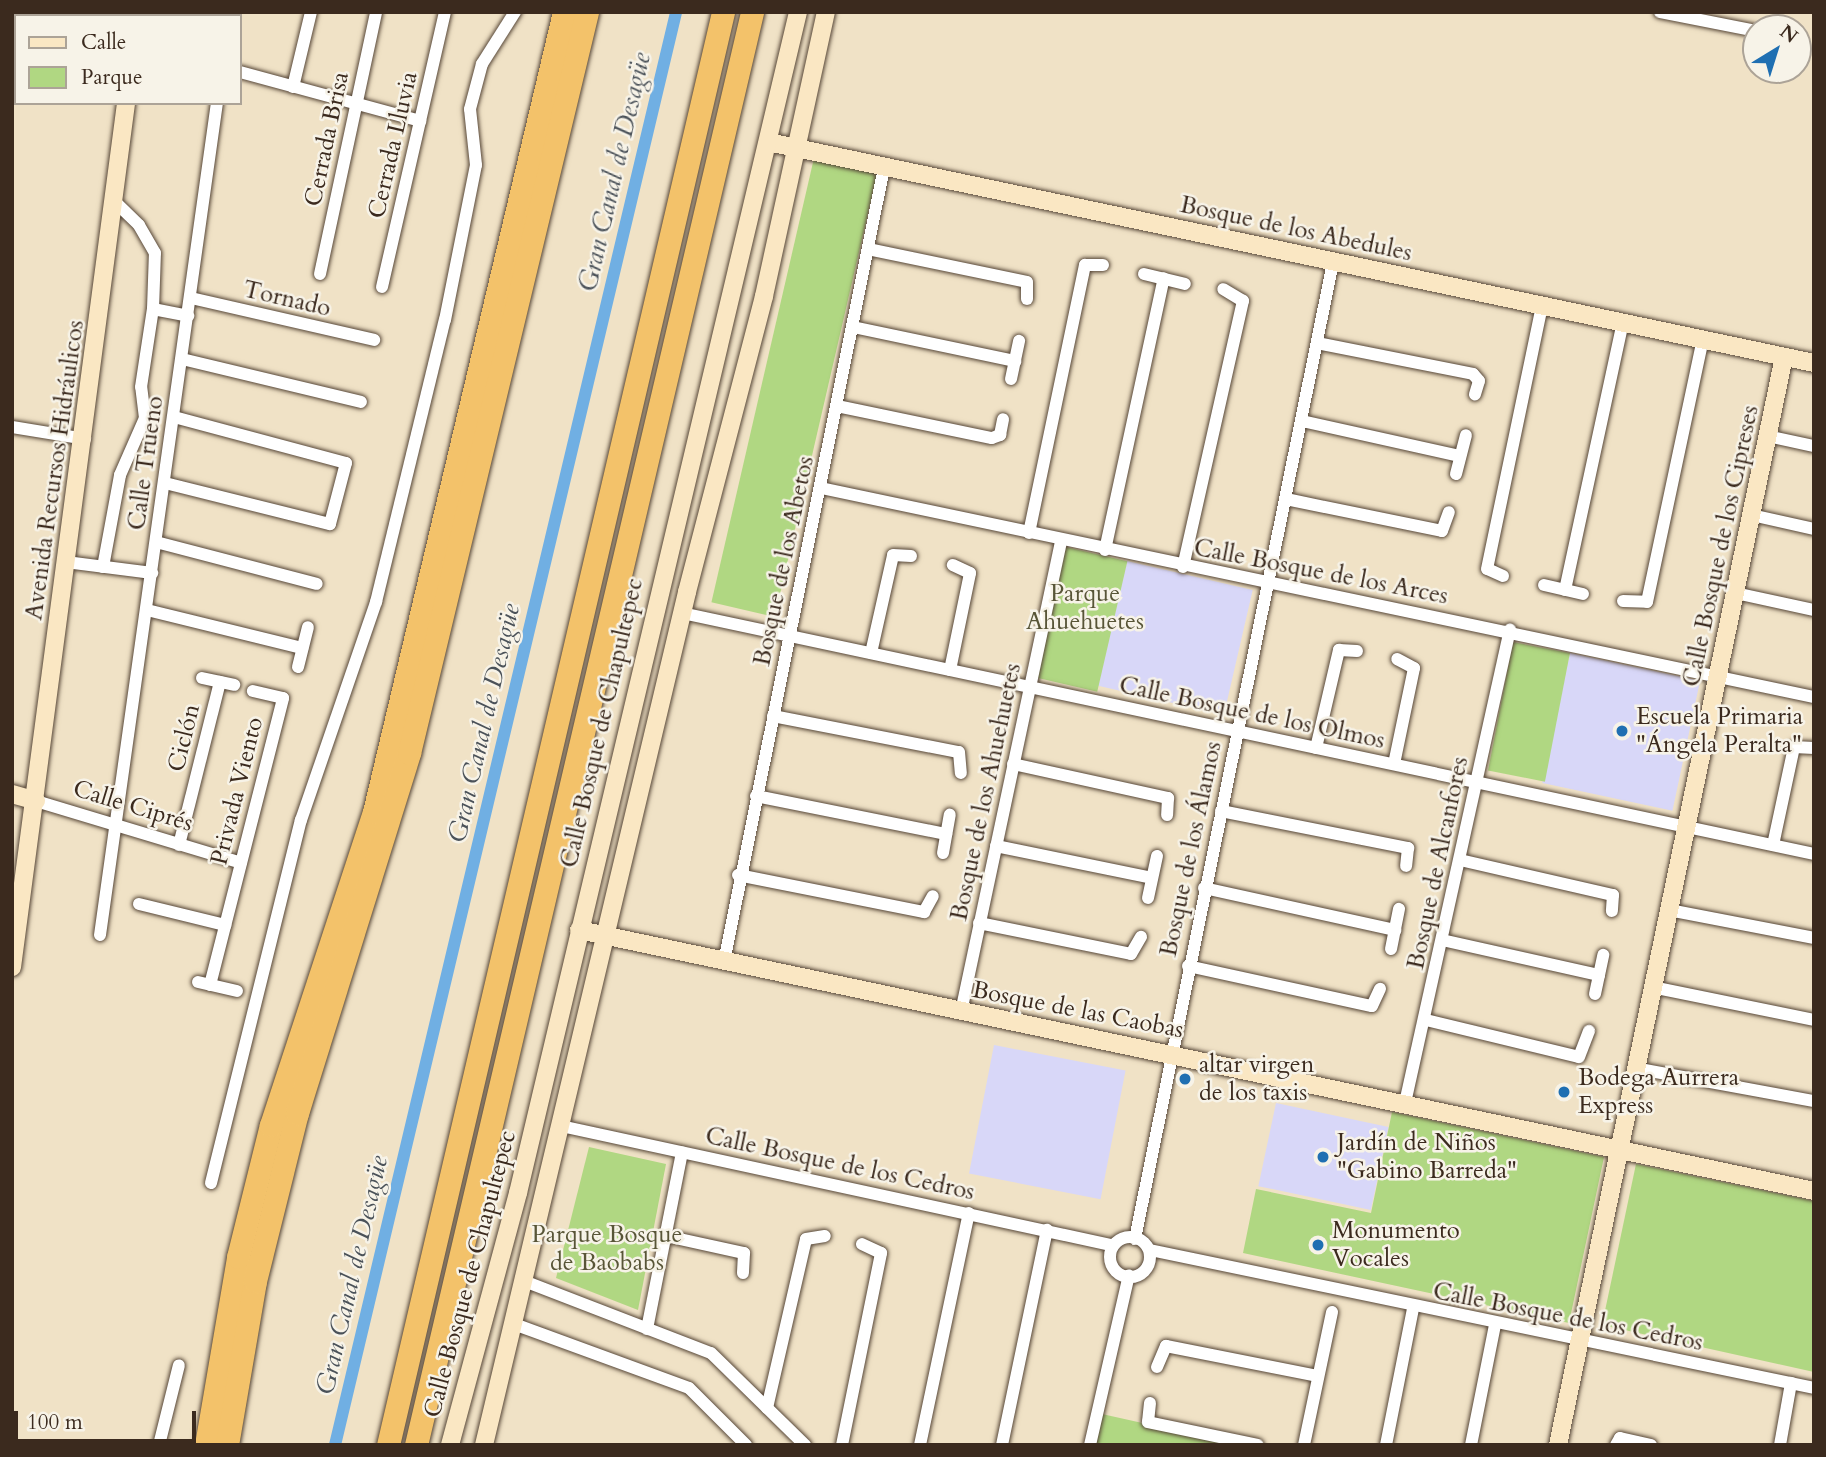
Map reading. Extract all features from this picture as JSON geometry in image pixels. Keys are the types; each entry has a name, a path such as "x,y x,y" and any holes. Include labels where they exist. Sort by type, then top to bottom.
{"highway":[{"path":"206,1445 238,1257 271,1125 374,813 564,12"},
{"path":"227,1445 255,1281 297,1112 409,753 587,12"},
{"path":"388,1445 723,12"},
{"path":"416,1445 752,12"}],"street":[{"path":"293,87 311,12"},
{"name":"Cerrada Brisa","path":"320,274 376,12"},
{"name":"Cerrada Lluvia","path":"382,287 445,12"},
{"path":"211,1183 301,820 376,602 445,320 476,165 470,109 482,64 515,12"},
{"name":"Calle Bosque de Chapultepec","path":"450,1445 579,930 798,12"},
{"name":"Calle Bosque de Chapultepec","path":"484,1445 682,613 796,149 826,12"},
{"path":"1660,12 1707,17 1742,27"},
{"path":"242,73 420,121"},
{"name":"Avenida Recursos Hidráulicos","path":"12,967 17,889 36,802 66,562 85,439 126,105"},
{"name":"Calle Trueno","path":"100,935 217,105"},
{"name":"Bosque de los Abedules","path":"768,142 1814,363"},
{"name":"Bosque de los Abetos","path":"724,962 738,876 821,488 884,167"},
{"path":"103,567 120,475 145,418 141,387 153,309 155,253 139,225 114,201"},
{"path":"868,248 1027,282 1027,299"},
{"name":"Bosque de los Álamos","path":"1135,1238 1169,1053 1211,890 1221,811 1270,584 1333,262"},
{"path":"1029,533 1085,265 1103,265"},
{"path":"1144,274 1185,284"},
{"path":"1105,550 1164,278"},
{"path":"1183,567 1243,301 1223,289"},
{"name":"Tornado","path":"191,298 374,340"},
{"path":"1503,576 1487,569 1542,305"},
{"path":"153,309 188,316"},
{"path":"1565,590 1623,321"},
{"path":"853,327 1015,361"},
{"path":"1623,601 1647,602 1703,338"},
{"path":"1011,379 1019,341"},
{"path":"1317,343 1474,374 1479,381 1475,394"},
{"name":"Calle Bosque de los Cipreses","path":"1558,1445 1620,1150 1634,1068 1717,678 1740,594 1772,437 1784,357"},
{"path":"182,359 361,402"},
{"path":"837,407 992,438 1000,435 1003,419"},
{"path":"164,483 330,524 346,463 174,417"},
{"path":"1302,421 1460,456"},
{"path":"12,427 85,439"},
{"path":"1456,474 1466,435"},
{"path":"1772,437 1814,446"},
{"name":"Calle Bosque de los Arces","path":"821,488 1183,567 1510,630 1717,678 1814,697"},
{"path":"1286,499 1442,531 1450,512"},
{"path":"1756,516 1814,529"},
{"name":"Bosque de los Ahuehuetes","path":"961,1013 1061,540"},
{"path":"156,542 317,584"},
{"path":"871,653 893,555 911,556"},
{"path":"66,562 152,573"},
{"path":"950,670 970,573 953,565"},
{"path":"1544,585 1583,594"},
{"path":"1740,594 1814,610"},
{"path":"147,610 302,648"},
{"name":"Calle Bosque de los Olmos","path":"682,613 1814,854"},
{"path":"298,667 308,627"},
{"name":"Bosque de Alcanfores","path":"1405,1103 1426,1020 1510,630"},
{"path":"1315,748 1339,650 1357,651"},
{"path":"1394,764 1414,668 1396,659"},
{"path":"202,678 234,685"},
{"name":"Ciclón","path":"179,845 220,682"},
{"name":"Privada Viento","path":"237,991 204,983 225,925 283,698 253,691"},
{"path":"773,716 959,752 961,773"},
{"path":"1773,845 1794,747 1814,748"},
{"path":"1013,764 1168,797 1167,815"},
{"name":"Calle Ciprés","path":"12,794 241,863"},
{"path":"755,796 946,834"},
{"path":"1221,811 1408,848 1406,866"},
{"path":"943,853 950,815"},
{"path":"996,846 1152,878"},
{"path":"1148,898 1157,856"},
{"path":"1460,860 1613,895 1612,911"},
{"path":"738,876 924,912 933,896"},
{"path":"1211,890 1395,930"},
{"path":"139,904 225,925"},
{"path":"1391,949 1399,908"},
{"path":"1669,910 1814,938"},
{"path":"979,923 1131,954 1141,937"},
{"name":"Bosque de las Caobas","path":"579,930 961,1013 1169,1053 1814,1191"},
{"path":"1442,940 1599,975"},
{"path":"1595,994 1603,955"},
{"path":"1192,967 1372,1006 1380,989"},
{"path":"1652,987 1814,1020"},
{"path":"1426,1020 1578,1057 1589,1031"},
{"path":"1634,1068 1814,1101"},
{"name":"Calle Bosque de los Cedros","path":"561,1126 1111,1245"},
{"path":"647,1329 682,1152"},
{"path":"920,1445 969,1213"},
{"path":"1002,1445 1047,1230"},
{"path":"666,1236 744,1253 743,1273"},
{"path":"767,1408 806,1239 825,1236"},
{"path":"1135,1238 1150,1250 1147,1270 1129,1275 1110,1264 1111,1245 1135,1238"},
{"path":"842,1445 881,1253 862,1244"},
{"name":"Calle Bosque de los Cedros","path":"1150,1250 1580,1343 1814,1388"},
{"path":"1090,1445 1129,1275"},
{"path":"524,1281 711,1353 805,1445"},
{"path":"1386,1445 1413,1308"},
{"path":"1304,1445 1332,1312"},
{"path":"514,1324 690,1388 746,1445"},
{"path":"1471,1445 1495,1325"},
{"path":"1157,1367 1166,1346 1317,1376"},
{"path":"159,1445 179,1365"},
{"path":"1780,1445 1791,1383"},
{"path":"1150,1403 1148,1422 1258,1445"},
{"path":"1616,1445 1620,1438 1651,1445"}],"shaded area":[{"path":"1127,561 1253,590 1224,715 1098,686"},
{"name":"Escuela Primaria \"Ángela Peralta\"","path":"1570,653 1700,681 1672,811 1542,783"},
{"path":"994,1045 1126,1071 1101,1199 969,1174"},
{"name":"Jardín de Niños \"Gabino Barreda\"","path":"1276,1103 1388,1127 1371,1210 1258,1186"}],"green space":[{"path":"814,158 877,173 775,617 711,602"},
{"name":"Parque Ahuehuetes","path":"1066,547 1127,561 1097,692 1036,678"},
{"path":"1513,642 1570,653 1545,782 1488,771"},
{"path":"1392,1112 1604,1157 1569,1323 1243,1253 1256,1189 1371,1213"},
{"name":"Parque Bosque de Baobabs","path":"589,1147 666,1164 638,1310 556,1278"},
{"path":"1636,1164 1814,1201 1814,1372 1602,1325"},
{"path":"1102,1414 1241,1445 1096,1445"}],"waterway":[{"name":"Gran Canal de Desagüe","path":"335,1445 676,12"}],"place":[{"name":"Escuela Primaria \"Ángela Peralta\"","path":"1622,731"},
{"name":"altar virgen de los taxis","path":"1185,1079"},
{"name":"Bodega Aurrera Express","path":"1564,1092"},
{"name":"Jardín de Niños \"Gabino Barreda\"","path":"1323,1157"},
{"name":"Monumento Vocales","path":"1318,1245"}]}
